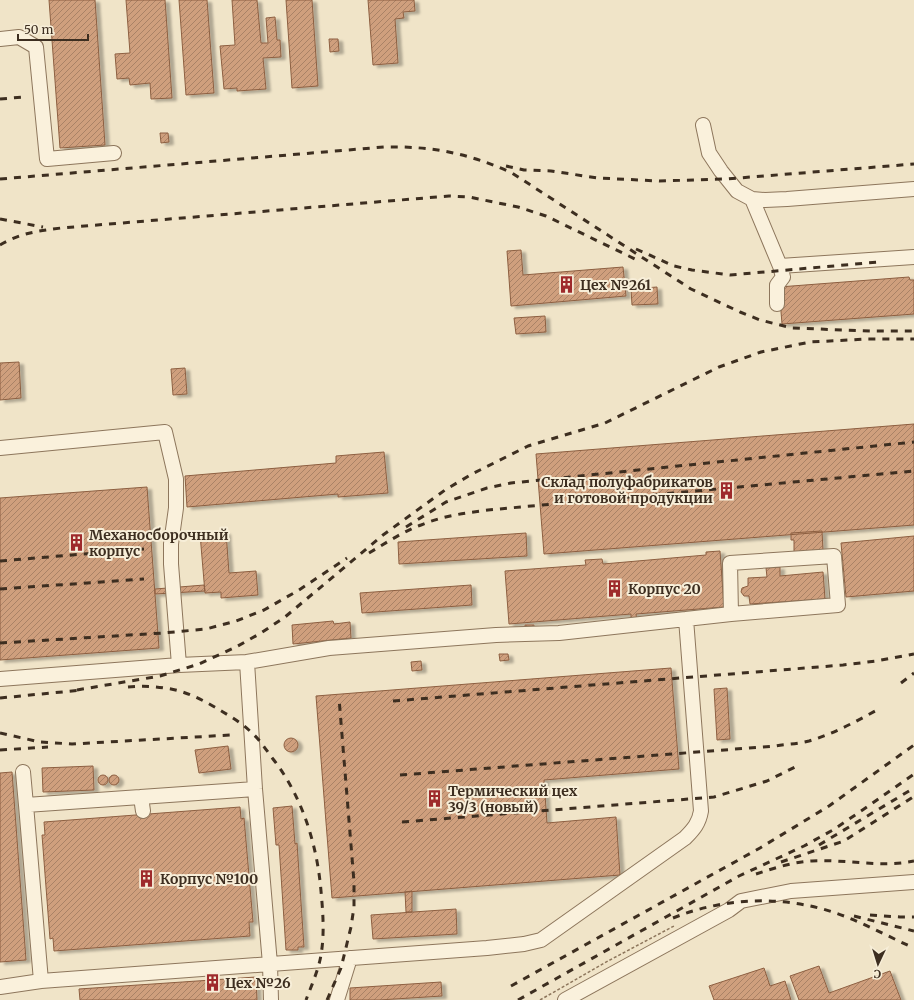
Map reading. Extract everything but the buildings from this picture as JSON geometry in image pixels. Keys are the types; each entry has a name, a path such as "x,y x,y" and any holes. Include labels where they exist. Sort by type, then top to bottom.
{"lane":[{"path":"0,39 19,37 36,47 47,159 114,153"},
{"path":"703,125 710,153 721,171 737,191 752,199 788,199 914,189"},
{"path":"752,199 780,266 782,277 777,284 777,304"},
{"path":"780,266 914,257"},
{"path":"0,448 165,432 176,479 176,508 171,564 178,665"},
{"path":"0,679 178,665 247,662 329,648 496,635 560,632 731,614 838,605 834,556 730,563 731,614"},
{"path":"0,987 41,982 487,948 524,944 541,940 672,847 695,829 700,820 701,811 686,619"},
{"path":"247,662 255,789 270,964 271,1000"},
{"path":"23,772 41,982"},
{"path":"26,805 142,804 255,789"},
{"path":"564,1000 729,910 741,901 791,891 914,882"},
{"path":"337,1000 350,958"}],"path":[{"path":"540,1000 608,961 676,925"}],"railway":[{"path":"0,99 23,97"},
{"path":"0,179 384,147 418,148 450,152 480,160 512,173 691,289 760,320 792,328 914,331"},
{"path":"506,166 524,170 551,171 598,178 659,181 726,179 914,164"},
{"path":"0,245 22,235 61,228 449,196 469,197 518,207 546,216 635,259"},
{"path":"0,219 43,227"},
{"path":"636,249 674,266 730,275 879,262"},
{"path":"77,690 160,676 199,664 236,647 285,617 383,535 445,490 472,474 528,446 605,423 719,367 761,352 810,342 867,339 914,339"},
{"path":"406,527 446,502 487,488 511,483 914,442"},
{"path":"369,553 401,534 421,525 445,517 471,512 914,471"},
{"path":"0,561 144,549"},
{"path":"0,643 206,629 236,621 264,610 299,590 347,558"},
{"path":"0,589 144,579"},
{"path":"393,701 843,665 914,654"},
{"path":"901,683 914,673"},
{"path":"128,687 142,686 172,689 202,700 245,727 258,739 283,773 300,805 306,821 312,838 319,873 323,925 322,951 306,1000"},
{"path":"0,698 82,690"},
{"path":"327,1000 341,968 351,927 354,907 354,882 339,698"},
{"path":"400,775 775,746 809,741 827,735 877,710"},
{"path":"0,733 40,742 72,744 231,735"},
{"path":"511,986 760,848 829,806 914,745"},
{"path":"0,750 48,747"},
{"path":"402,822 714,797 767,781 799,765"},
{"path":"518,1000 739,876 804,846 833,830 914,774"},
{"path":"819,845 914,788"},
{"path":"781,862 844,841 913,797"},
{"path":"756,874 791,864 812,861 838,861 876,864 914,861"},
{"path":"673,918 715,905 737,902 758,901 802,904 823,909 862,923 914,948"},
{"path":"870,915 914,917"},
{"path":"854,916 914,931"}],"place":[{"name":"Цех №261","path":"567,285"},
{"name":"Склад полуфабрикатов и готовой продукции","path":"726,490"},
{"name":"Механосборочный корпус","path":"76,543"},
{"name":"Корпус 20","path":"615,589"},
{"name":"Термический цех 39/3 (новый)","path":"435,799"},
{"name":"Корпус №100","path":"147,879"},
{"name":"Цех №26","path":"212,983"}]}
